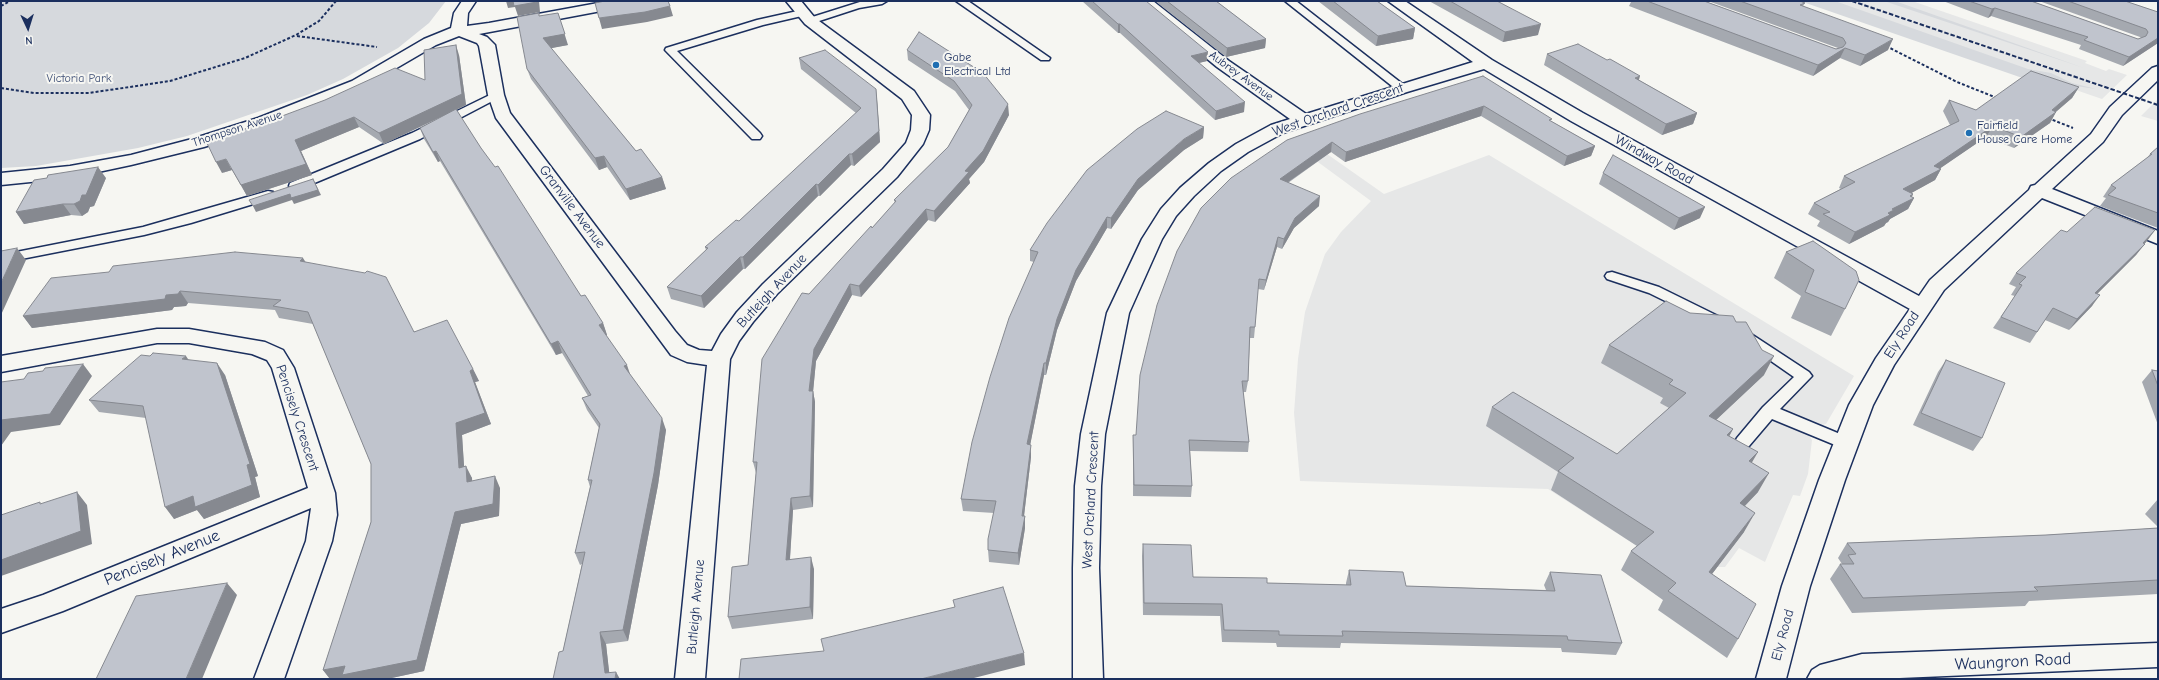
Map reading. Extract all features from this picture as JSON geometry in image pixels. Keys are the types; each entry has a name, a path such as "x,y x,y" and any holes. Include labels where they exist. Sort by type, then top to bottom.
{"street":[{"path":"458,31 461,13 470,1"},
{"name":"Thompson Avenue","path":"7,179 70,172 131,160 198,143 264,122 320,101 358,84 430,42 458,31 489,28 633,1"},
{"name":"Aubrey Avenue","path":"1144,1 1223,64 1302,120"},
{"name":"Windway Road","path":"1395,1 1486,63 1577,117 1921,306"},
{"name":"Butleigh Avenue","path":"690,679 719,359 729,339 744,317 770,289 890,173 914,144 920,130 921,115 916,105 908,95 802,12"},
{"name":"Granville Avenue","path":"458,31 482,40 487,46 496,94 502,114 679,350 695,357 719,359"},
{"name":"West Orchard Crescent","path":"1088,679 1086,568 1088,486 1093,434 1118,313 1130,283 1152,239 1168,213 1187,192 1215,167 1242,148 1277,129 1402,88 1486,63"},
{"name":"Ely Road","path":"1772,679 1796,586 1846,443 1861,405 1884,363 1937,284 2038,190 2097,138 2116,111 2158,71"},
{"path":"1,194 7,179"},
{"path":"2038,190 2158,238"},
{"name":"Pencisely Crescent","path":"1,364 157,336 189,336 257,347 275,355 283,368 322,493 324,515 319,541 269,679"},
{"name":"Pencisely Avenue","path":"1,621 53,603 322,493"},
{"name":"Waungron Road","path":"1822,679 1830,674 1862,668 2158,655"}],"lane":[{"path":"756,136 670,50 761,22 802,12 882,1"},
{"path":"960,1 1045,58"},
{"path":"1290,1 1402,88"},
{"path":"1,259 144,231 186,220 316,179 416,136 496,94"},
{"path":"1612,276 1654,290 1746,336 1804,376 1769,411 1743,442"},
{"path":"1769,411 1846,443"}],"path":[{"path":"1,6 10,1"},
{"path":"1,88 34,93 64,94 133,88 170,81 210,70 252,55 296,36 320,21 336,1"},
{"path":"296,36 412,52"},
{"path":"1880,43 1957,82 2000,99"},
{"path":"2044,117 2073,128"}],"shaded area":[{"path":"1817,1 1912,1 2087,61 2085,63 2106,71 2109,69 2127,75 2102,99"},
{"path":"2158,99 2158,121 2141,116"},
{"path":"1300,135 1384,194 1489,155 1854,376 1826,424 1800,430 1808,434 1812,440 1808,474 1800,496 1793,495 1765,562 1739,548 1725,567 1696,567 1643,550 1548,489 1300,481 1294,413 1298,359 1305,312 1325,254 1341,232 1371,201 1288,140"}],"green space":[{"name":"Victoria Park","path":"1,1 446,1 429,23 398,48 343,79 307,95 187,136 138,148 36,166 1,168"},
{"path":"1800,1 1835,1 2028,69 2051,73 2072,83 2096,89 2076,86 2060,91"},
{"path":"1884,1 1895,1 2084,68"}],"building":[{"path":"513,1 537,1 537,2 514,6"},
{"path":"605,1 668,1 670,6 645,12 599,18 595,3"},
{"path":"1092,1 1146,1 1208,52 1191,56 1245,102 1216,111 1120,24 1118,24"},
{"path":"1167,1 1216,1 1266,39 1227,48"},
{"path":"1333,1 1377,1 1415,28 1378,36"},
{"path":"1450,1 1497,1 1541,24 1505,32"},
{"path":"1647,1 1704,1 1836,49 1843,47 1846,43 1843,38 1740,1 1800,1 1805,3 1800,5 1893,39 1865,55 1845,48 1818,65"},
{"path":"1969,1 2031,1 2138,39 2146,36 2148,32 2146,29 2068,1 2125,1 2158,12 2158,38 2129,57 2084,40 2088,37"},
{"path":"539,13 539,16 558,13 565,34 543,38 636,151 641,149 662,177 626,189 604,156 595,158 527,69 517,17"},
{"path":"919,32 983,73 1008,104 983,151 965,171 969,172 934,211 926,209 859,286 850,284 814,349 809,391 813,391 810,496 791,498 786,560 811,557 810,607 728,617 732,567 748,565 757,462 753,462 762,359 802,293 809,294 871,226 872,228 896,201 894,200 948,147 972,105 954,81 907,50"},
{"path":"1578,44 1607,60 1610,59 1640,76 1635,78 1697,113 1666,124 1547,54"},
{"path":"456,45 462,94 379,133 354,117 295,140 306,164 241,185 226,159 216,162 206,141 258,125 325,100 395,68 425,80 424,50"},
{"path":"825,50 876,89 879,131 852,154 849,154 818,185 816,184 743,257 740,257 701,296 667,287 708,248 705,247 736,220 739,221 861,108 799,58"},
{"path":"2031,71 2079,87 2052,110 2056,112 2021,137 1993,126 1934,166 1941,169 1903,189 1913,194 1910,196 1914,198 1892,209 1894,210 1888,213 1890,215 1855,232 1823,214 1830,212 1814,203 1855,182 1844,176 1959,121 1949,100 1976,110"},
{"path":"1483,76 1552,119 1549,120 1595,146 1567,156 1484,106 1346,152 1332,142 1280,179 1320,196 1295,218 1284,239 1278,237 1266,280 1259,279 1255,327 1250,327 1248,381 1242,381 1249,442 1189,440 1192,486 1134,485 1133,435 1136,435 1140,375 1157,305 1177,251 1201,208 1231,178 1287,140 1360,114"},
{"path":"456,109 495,167 498,166 581,296 585,295 603,323 599,325 627,365 624,366 662,418 654,473 623,630 600,632 605,673 616,672 615,679 553,679 559,652 563,651 585,552 575,553 592,480 588,480 600,424 582,398 591,395 558,341 551,344 436,151 433,152 420,128"},
{"path":"1166,111 1204,127 1184,139 1138,179 1111,218 1107,217 1076,270 1057,319 1046,363 1044,363 1027,444 1031,445 1022,516 1025,516 1018,553 988,550 988,539 996,501 961,499 972,442 990,377 1009,318 1038,252 1030,250 1047,223 1087,170 1137,129"},
{"path":"2158,147 2158,213 2108,195 2116,188 2111,185 2152,154 2150,154"},
{"path":"1613,155 1705,207 1679,218 1603,173"},
{"path":"98,167 86,195 82,195 80,201 74,204 63,204 16,212 34,180 47,178 48,175"},
{"path":"313,179 318,190 291,198 290,194 253,206 249,200"},
{"path":"2095,207 2155,230 2143,243 2145,244 2095,293 2100,295 2077,319 2053,308 2037,332 2001,317 2022,285 2019,284 2026,277 2016,273 2061,230 2067,232"},
{"path":"1813,241 1856,271 1859,280 1845,309 1805,292 1814,270 1786,252"},
{"path":"17,248 1,283 1,251"},
{"path":"235,252 303,258 300,261 365,273 367,271 386,277 414,332 447,320 473,369 470,371 485,413 456,423 459,468 466,466 467,482 495,476 493,504 455,512 417,660 342,675 345,666 323,670 371,522 371,464 308,312 273,306 281,300 180,291 178,294 166,295 165,299 23,316 51,278 109,272 113,266"},
{"path":"1666,301 1690,313 1733,316 1736,322 1746,322 1762,350 1774,356 1709,416 1733,429 1727,435 1758,452 1749,461 1769,473 1740,503 1755,513 1709,572 1756,604 1738,639 1668,591 1676,583 1631,551 1654,532 1558,471 1574,458 1492,407 1513,392 1617,454 1686,393 1669,384 1673,380 1609,345"},
{"path":"153,353 186,356 182,359 217,363 250,464 247,465 252,485 195,507 193,496 165,507 143,406 89,400 141,355 150,356"},
{"path":"1946,360 2005,383 1982,438 1921,413"},
{"path":"83,364 50,414 1,420 1,382 24,379 28,373 43,371 45,368"},
{"path":"2152,370 2158,371 2158,386"},
{"path":"77,492 81,531 1,560 1,515"},
{"path":"2158,528 2158,580 2034,587 2038,591 1863,598 1840,564 1854,564 1848,555 1856,554 1847,543 2046,535"},
{"path":"1143,544 1191,545 1193,577 1267,578 1267,583 1351,585 1349,570 1403,572 1406,586 1555,591 1550,572 1601,575 1622,643 1568,640 1567,636 1342,631 1343,636 1279,635 1279,631 1224,630 1222,604 1144,603"},
{"path":"227,583 186,679 96,679 136,596"},
{"path":"1003,587 1024,653 921,679 739,679 741,659 824,651 821,639 955,607 953,600"}],"railway":[{"path":"1852,1 2158,105"}],"place":[{"name":"Gabe Electrical Ltd","path":"936,65"},
{"name":"Fairfield House Care Home","path":"1969,133"}]}
